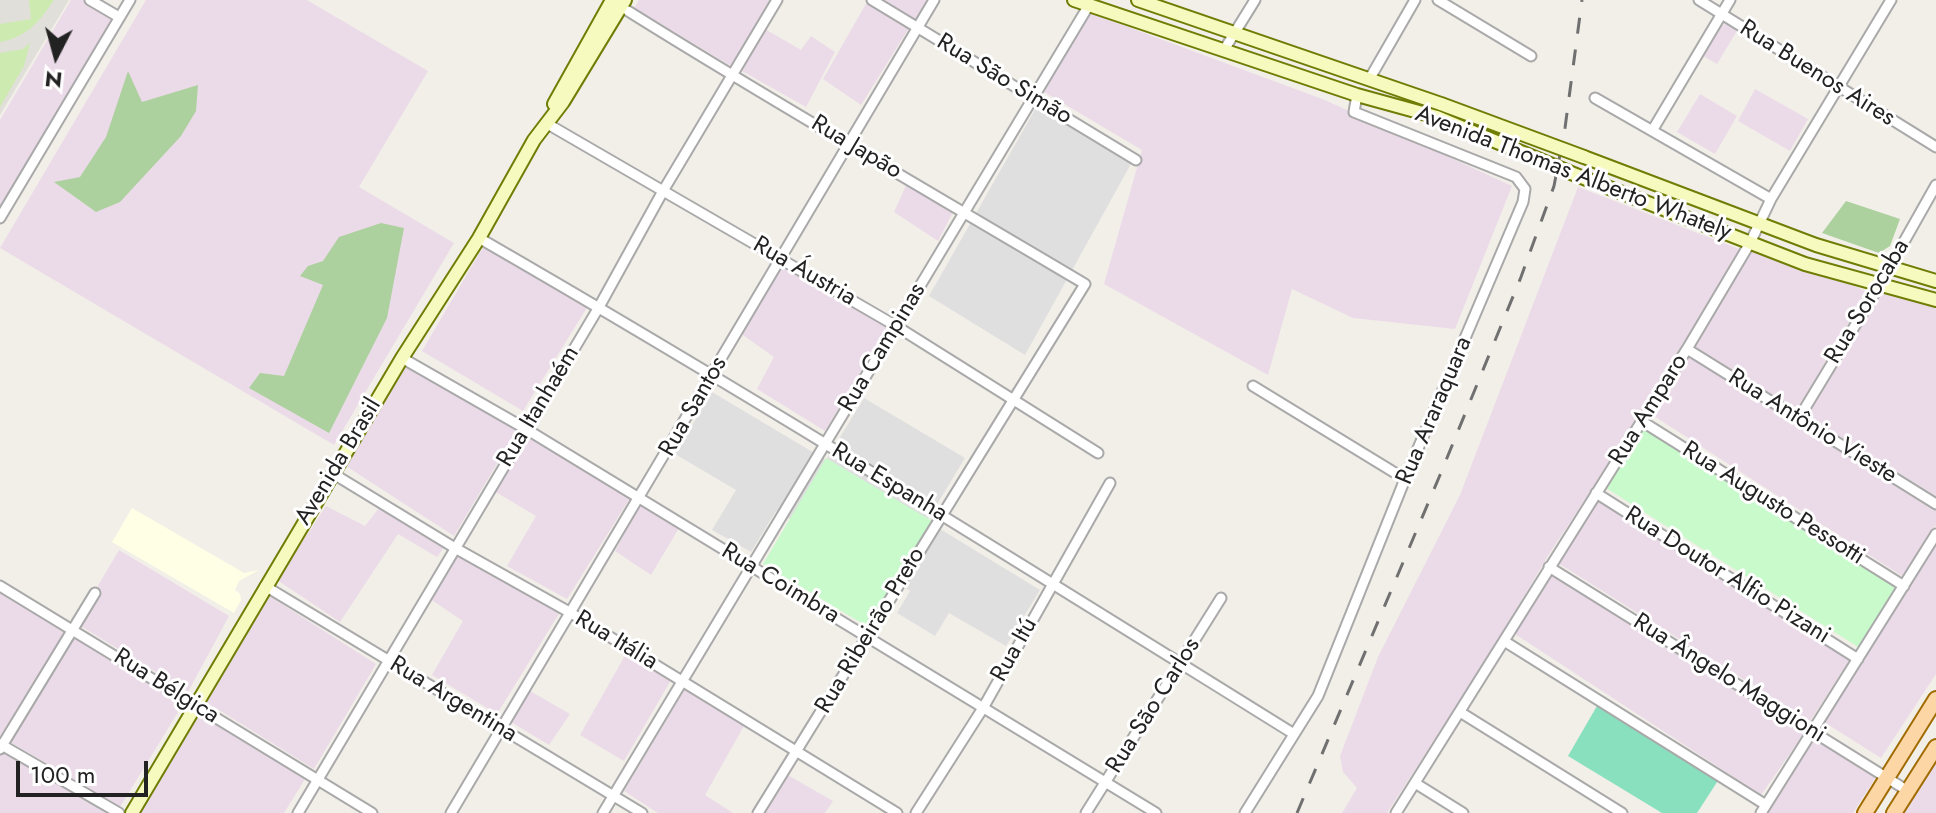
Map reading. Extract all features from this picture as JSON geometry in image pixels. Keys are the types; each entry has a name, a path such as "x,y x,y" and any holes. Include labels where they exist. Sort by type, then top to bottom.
{"main road":[{"name":"Avenida Brasil","path":"596,40 605,0"},
{"name":"Avenida Brasil","path":"596,40 612,0"},
{"name":"Avenida Thomas Alberto Whately","path":"1074,0 1357,95 1439,111 1584,157 1759,224 1936,281"},
{"name":"Avenida Thomas Alberto Whately","path":"1138,0 1370,78 1576,175 1805,264 1936,300"},
{"name":"Avenida Brasil","path":"132,813 332,473 479,238 515,172 549,119 556,99 596,40 629,4"},
{"path":"1865,813 1936,699"},
{"path":"1894,813 1936,747"}],"street":[{"path":"90,0 119,17"},
{"path":"0,218 130,0"},
{"name":"Rua Itanhaém","path":"298,813 599,307 663,191 777,0"},
{"name":"Rua São Simão","path":"872,0 1136,160"},
{"name":"Rua Santos","path":"451,813 934,0"},
{"path":"1224,50 1255,0"},
{"path":"1370,78 1415,0"},
{"path":"1438,0 1531,56"},
{"name":"Rua Buenos Aires","path":"1699,0 1936,147"},
{"path":"1652,131 1730,0"},
{"name":"Rua Amparo","path":"1396,813 1643,422 1750,243 1771,199 1891,0"},
{"name":"Rua Japão","path":"629,4 731,76 1085,284"},
{"name":"Rua Campinas","path":"603,813 1089,5"},
{"name":"Rua Araraquara","path":"1245,813 1318,696 1405,479 1523,202 1525,189 1516,177 1354,112 1357,95"},
{"path":"1595,98 1771,199"},
{"name":"Rua Áustria","path":"549,119 663,191 896,326 1098,453"},
{"name":"Rua Sorocaba","path":"1799,418 1936,185"},
{"name":"Rua Espanha","path":"479,238 825,444 1294,734"},
{"name":"Rua Ribeirão Preto","path":"758,813 1085,284"},
{"name":"Rua Antônio Vieste","path":"1687,349 1936,504"},
{"name":"Rua Coimbra","path":"402,358 526,429 1156,813"},
{"path":"1253,386 1405,479"},
{"name":"Rua Augusto Pessotti","path":"1643,422 1904,586"},
{"name":"Rua Itália","path":"332,473 455,548 571,613 897,813"},
{"name":"Rua Itú","path":"916,813 983,708 1110,483"},
{"name":"Rua Doutor Alfio Pizani","path":"1596,493 1858,659"},
{"path":"1504,641 1763,809 1936,534"},
{"name":"Rua Ângelo Maggioni","path":"1549,567 1908,791"},
{"name":"Rua Bélgica","path":"0,586 372,813"},
{"name":"Rua Argentina","path":"265,586 642,813"},
{"path":"95,593 1,746 119,813"},
{"name":"Rua São Carlos","path":"1086,813 1221,598"},
{"path":"1460,712 1622,813"},
{"path":"1415,783 1463,813"}],"shaded area":[{"path":"0,0 69,0 0,115"},
{"path":"71,0 86,0 115,18 0,207 0,120"},
{"path":"146,0 307,0 428,71 359,187 454,243 334,445 0,248"},
{"path":"639,0 771,0 731,66 634,8"},
{"path":"880,0 930,0 916,22"},
{"path":"867,2 909,28 861,105 823,79"},
{"path":"1090,13 1325,100 1512,186 1455,329 1353,318 1292,289 1268,375 1104,284 1142,150 1044,92"},
{"path":"1728,23 1738,29 1717,64 1703,56 1721,26"},
{"path":"765,29 801,50 811,36 835,52 806,107 742,71"},
{"path":"1755,89 1808,119 1790,151 1738,121"},
{"path":"1700,94 1737,116 1715,154 1677,132"},
{"path":"1037,106 1132,162 1025,355 929,296"},
{"path":"907,183 953,212 938,241 894,212"},
{"path":"1578,187 1739,249 1650,401 1551,551 1481,668 1387,813 1342,813 1357,788 1343,772 1340,756 1378,657 1460,495"},
{"path":"483,247 588,306 523,411 422,351"},
{"path":"1752,249 1843,280 1867,292 1797,410 1695,347"},
{"path":"781,263 887,327 825,431 757,389 774,357 740,333"},
{"path":"1879,291 1936,306 1936,496 1806,415"},
{"path":"1689,355 1936,509 1936,525 1902,576 1654,416"},
{"path":"404,365 517,430 454,536 346,466"},
{"path":"712,392 826,460 864,398 965,458 927,521 1040,590 1006,646 949,613 935,636 897,613 910,591 776,511 751,552 712,530 736,490 675,454"},
{"path":"528,434 630,498 567,599 507,566 536,516 494,491"},
{"path":"1598,498 1851,658 1810,721 1558,563"},
{"path":"640,505 679,528 651,575 615,551"},
{"path":"326,506 365,526 379,508 447,543 437,557 398,534 340,622 277,580"},
{"path":"132,508 244,573 259,570 239,581 235,590 241,600 234,613 112,542"},
{"path":"1936,543 1936,674 1881,758 1824,722"},
{"path":"119,550 229,616 188,692 76,623"},
{"path":"455,555 560,612 497,714 432,675 463,621 430,599"},
{"path":"1552,573 1805,732 1761,795 1515,634"},
{"path":"0,593 183,704 120,807 0,736"},
{"path":"266,594 376,664 314,769 206,702"},
{"path":"627,652 671,680 624,761 580,735"},
{"path":"685,689 744,726 705,795 733,813 658,813 624,791"},
{"path":"530,691 570,714 549,745 511,722"},
{"path":"198,714 305,779 284,813 138,813"},
{"path":"1813,737 1876,777 1853,813 1766,813"},
{"path":"0,750 107,813 0,813"},
{"path":"1936,754 1936,813 1899,813"},
{"path":"786,774 833,801 825,813 762,813"}],"green space":[{"path":"29,0 54,0 32,27 0,42 0,24 31,19"},
{"path":"30,43 24,66 0,107 0,53 23,49"},
{"path":"128,71 142,102 198,85 196,111 181,136 120,202 96,212 54,182 80,177 106,137"},
{"path":"1846,201 1900,219 1890,246 1879,253 1822,233"},
{"path":"381,223 404,228 387,318 329,433 249,388 260,373 284,376 323,285 300,276 308,266 323,261 339,237"},
{"path":"1645,427 1897,586 1858,647 1606,488"},
{"path":"826,458 932,521 868,627 763,564"},
{"path":"1601,699 1721,776 1697,813 1662,813 1568,756"}],"railway":[{"path":"1297,813 1440,475 1521,277 1554,186 1582,0"}]}
